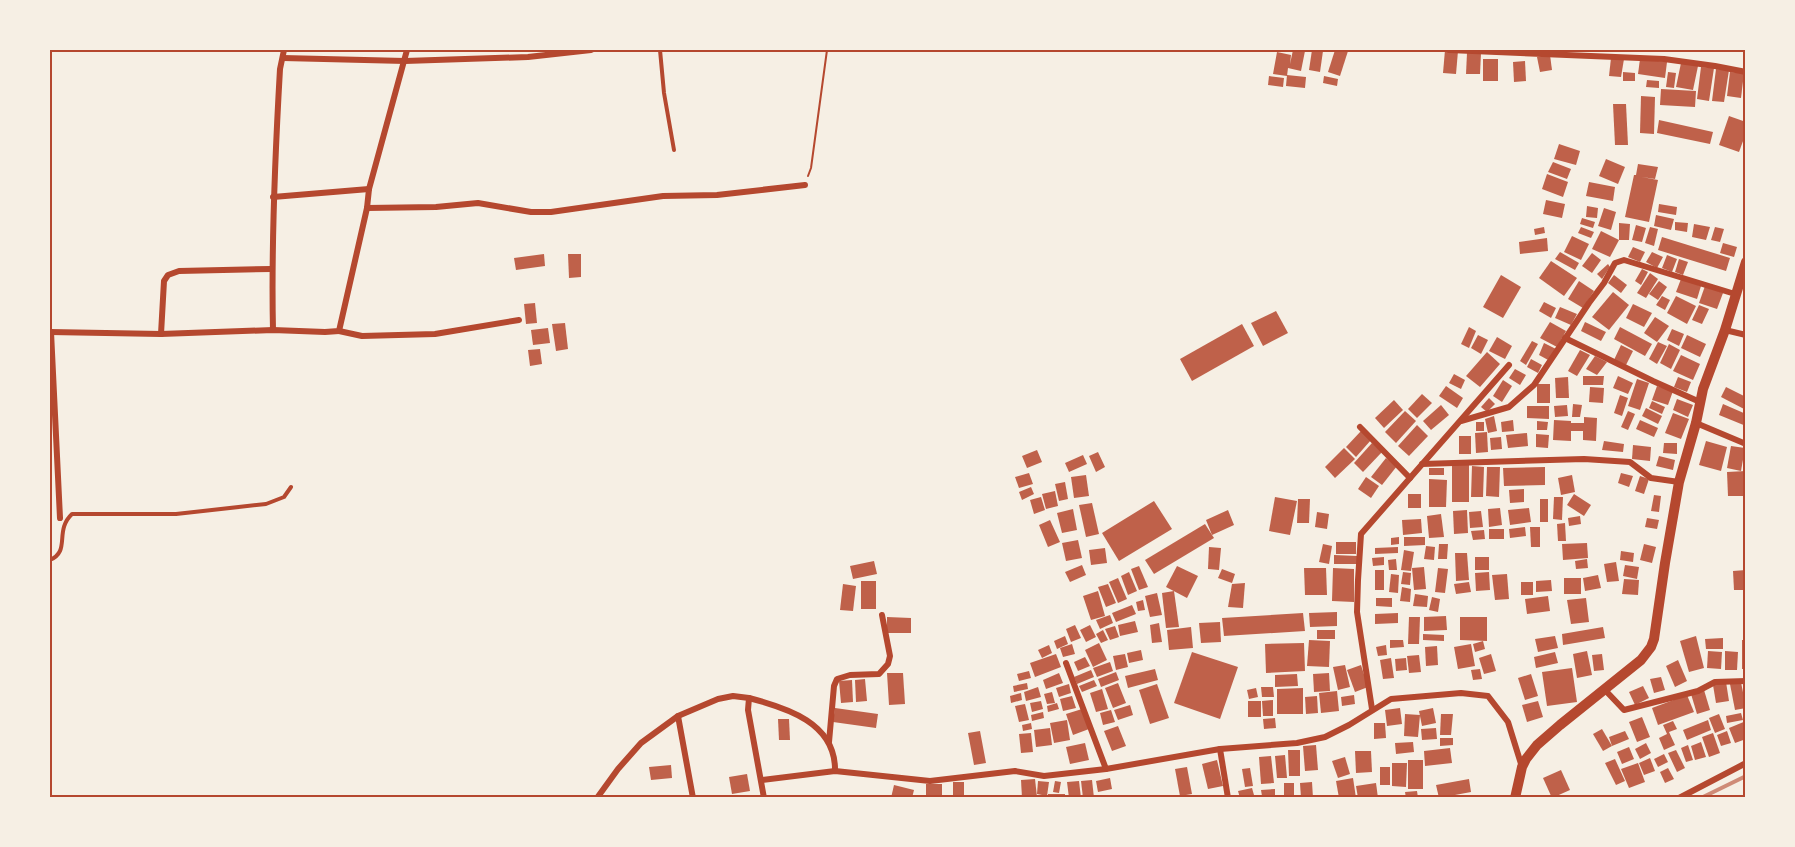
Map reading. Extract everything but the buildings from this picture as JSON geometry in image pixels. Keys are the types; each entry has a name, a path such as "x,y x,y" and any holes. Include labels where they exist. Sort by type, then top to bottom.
{"main road":[{"path":"1515,798 1522,767 1537,745 1641,660 1651,647 1680,482 1700,402 1746,262"}],"street":[{"path":"273,330 271,269 273,197 280,69 284,50"},
{"path":"339,330 367,208 369,189 407,50"},
{"path":"283,58 405,62 528,57 591,50"},
{"path":"1449,50 1664,60 1707,64 1746,72"},
{"path":"367,208 436,207 478,203 531,212 551,212 663,196 717,195 805,185"},
{"path":"273,197 369,189"},
{"path":"1460,421 1509,407 1534,385 1604,283 1615,263 1619,261 1624,260 1735,294"},
{"path":"161,334 164,281 168,275 179,271 271,269"},
{"path":"60,518 50,332 161,334 339,330 362,336 435,334 519,320"},
{"path":"1725,330 1746,335"},
{"path":"1565,338 1700,402"},
{"path":"1372,709 1357,612 1361,534 1509,365"},
{"path":"1696,423 1746,444"},
{"path":"1360,427 1410,478"},
{"path":"50,458 58,458"},
{"path":"1422,464 1584,459 1630,462 1651,478 1680,482"},
{"path":"835,771 829,742 834,686 837,680 850,675 879,674 888,664 890,656 882,615"},
{"path":"1066,663 1106,769"},
{"path":"1605,690 1624,710 1698,691 1715,682 1746,681"},
{"path":"762,780 835,771 930,780 1015,771 1044,776 1106,769 1220,749 1297,743 1325,737 1391,699 1461,693 1488,696 1508,722 1522,767"},
{"path":"597,798 641,743 678,716 718,699 733,696 749,698 796,713 810,722 829,742"},
{"path":"749,698 748,710 764,798"},
{"path":"678,716 693,798"},
{"path":"1220,749 1228,798"},
{"path":"1678,798 1746,763"}],"lane":[{"path":"660,50 664,93 674,150"},
{"path":"50,560 57,557 61,548 63,527 72,514 176,514 266,504 284,497 291,487"}],"path":[{"path":"805,185 811,168 827,50"}],"railway":[{"path":"1701,798 1746,776"}]}
